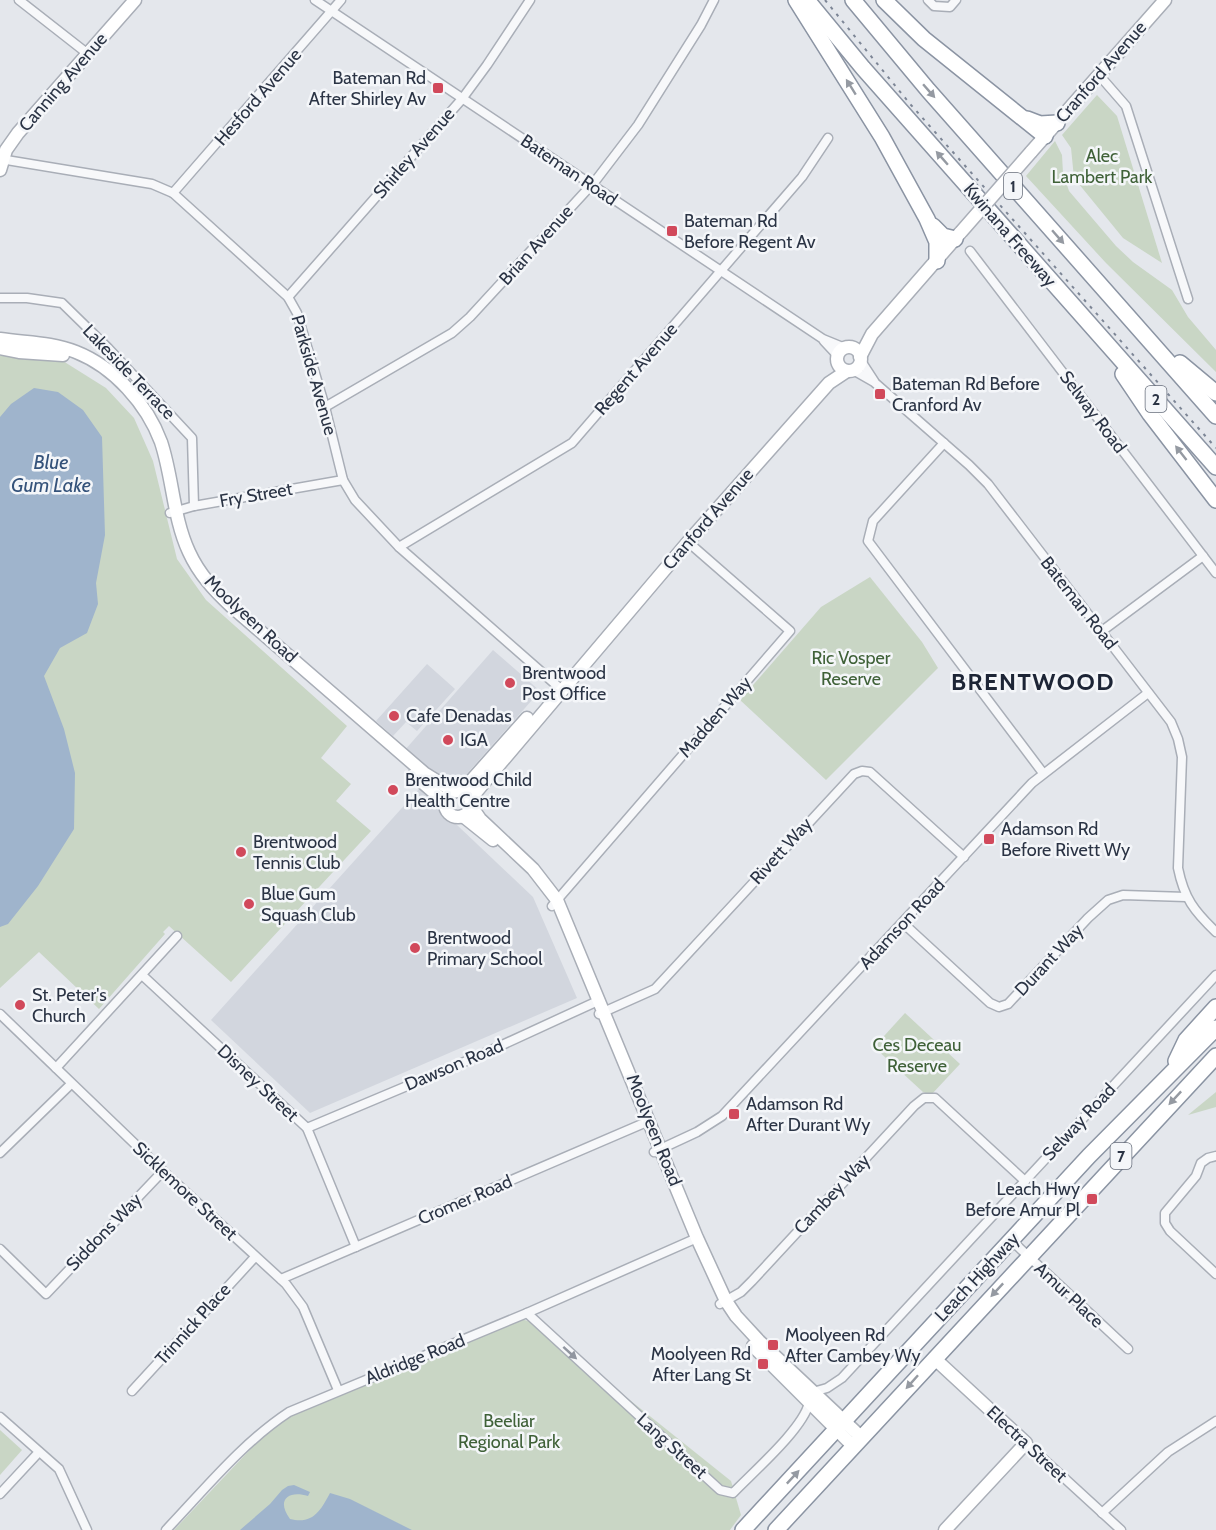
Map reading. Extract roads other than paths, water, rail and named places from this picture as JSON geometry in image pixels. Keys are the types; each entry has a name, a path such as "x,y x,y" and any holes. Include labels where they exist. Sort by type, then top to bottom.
{"highway":[{"path":"796,0 882,137 927,219 937,242 936,261"},
{"name":"Kwinana Freeway","path":"807,0 863,68 1216,467"},
{"name":"Kwinana Freeway","path":"853,0 927,90 1216,416"},
{"path":"884,0 924,39 1045,136"},
{"path":"1019,116 1040,124 1057,123"},
{"path":"927,219 943,236 958,236"},
{"name":"1","path":"1136,326 1216,393"},
{"name":"1","path":"1094,331 1150,414 1216,500"},
{"path":"1169,1074 1186,1040 1216,1007"},
{"name":"Leach Highway","path":"743,1530 1011,1240 1169,1074 1216,1028"},
{"name":"Leach Highway","path":"776,1530 1216,1056"}],"main road":[{"name":"Canning Avenue","path":"1,162 18,133 135,0"},
{"name":"Cranford Avenue","path":"464,796 559,687 589,657 1165,0"},
{"name":"Moolyeen Road","path":"0,339 44,343 77,352 102,366 122,383 137,400 161,443 182,552 210,595 445,802 450,814 454,817 463,816 496,843 555,903"},
{"name":"Moolyeen Road","path":"0,348 19,352 60,354 83,362 117,389 146,423 173,512 190,554 214,590 424,773 464,796 480,819 533,869 555,903 694,1239 723,1303 811,1397 857,1441"},
{"path":"445,802 464,796 463,816"},
{"name":"Electra Street","path":"934,1358 1026,1443"},
{"path":"945,1530 1026,1443"}],"street":[{"path":"19,0 88,54"},
{"name":"Bateman Road","path":"315,0 823,339 849,359 988,484 1171,722 1182,757 1178,868 1186,897 1199,917 1216,932"},
{"name":"Hesford Avenue","path":"173,193 341,0"},
{"name":"Shirley Avenue","path":"288,297 462,99 498,51 530,0"},
{"name":"Brian Avenue","path":"325,407 452,333 470,317 592,185 638,125 714,0"},
{"path":"928,0 934,6 950,7 956,0"},
{"path":"1099,75 1126,106 1188,299"},
{"name":"Regent Avenue","path":"399,547 572,443 802,177 828,138"},
{"name":"Parkside Avenue","path":"1,162 152,184 173,193 288,297 297,313 325,407 343,480 355,500 399,547 559,687"},
{"name":"Selway Road","path":"970,251 1216,573"},
{"name":"Lakeside Terrace","path":"0,298 27,298 62,303 108,348 192,438 194,506"},
{"path":"944,443 873,521 868,541 1043,772"},
{"name":"Fry Street","path":"173,512 194,506 343,480"},
{"name":"Madden Way","path":"555,903 790,631 688,542"},
{"path":"1101,631 1203,556"},
{"name":"Adamson Road","path":"658,1151 697,1132 722,1116 1043,772 1148,693"},
{"name":"Rivett Way","path":"599,1007 655,989 854,774 862,771 870,772 964,857"},
{"name":"Durant Way","path":"903,923 990,1003 999,1007 1008,1004 1108,900 1123,895 1186,897"},
{"path":"56,1068 177,936"},
{"name":"Disney Street","path":"142,975 307,1128 356,1247"},
{"name":"Selway Road","path":"811,1397 842,1378 1216,975"},
{"name":"Dawson Road","path":"307,1128 599,1007"},
{"name":"Sicklemore Street","path":"0,1014 71,1084 281,1280 303,1307 338,1390"},
{"path":"0,1153 71,1084"},
{"name":"Cambey Way","path":"723,1303 741,1292 752,1281 914,1106 924,1098 935,1098 1025,1181"},
{"name":"Cromer Road","path":"281,1280 646,1122"},
{"path":"1212,1157 1201,1163 1196,1176 1165,1213 1165,1223 1170,1231 1216,1274"},
{"name":"Siddons Way","path":"0,1249 47,1297 163,1171"},
{"name":"Aldridge Road","path":"166,1530 250,1443 270,1424 289,1412 527,1313 694,1239"},
{"name":"Amur Place","path":"1011,1240 1128,1350"},
{"name":"Trinnick Place","path":"132,1391 255,1257"},
{"name":"Lang Street","path":"527,1313 717,1487 733,1493 793,1431 806,1413 811,1397"},
{"path":"0,1417 58,1469 87,1530"},
{"path":"1102,1513 1168,1452 1216,1420"},
{"name":"Electra Street","path":"1026,1443 1121,1530"},
{"path":"0,1494 39,1452"}],"water":[{"name":"Blue Gum Lake","path":"34,388 58,392 83,410 102,437 105,535 96,583 98,604 87,633 60,648 44,676 64,729 75,773 74,829 38,886 8,924 0,927 0,417 11,404"},
{"path":"294,1485 310,1492 308,1496 295,1494 286,1498 284,1507 290,1519 305,1520 315,1515 330,1493 350,1499 412,1530 240,1530 270,1504 282,1490"}],"railway":[{"path":"825,0 911,105 1216,448"}],"place":[{"name":"Bateman Rd After Shirley Av","path":"438,88"},
{"name":"Bateman Rd Before Regent Av","path":"672,231"},
{"name":"Bateman Rd Before Cranford Av","path":"880,394"},
{"name":"Brentwood Post Office","path":"510,683"},
{"name":"Cafe Denadas","path":"394,716"},
{"name":"IGA","path":"448,740"},
{"name":"Brentwood Child Health Centre","path":"393,790"},
{"name":"Adamson Rd Before Rivett Wy","path":"989,839"},
{"name":"Brentwood Tennis Club","path":"241,852"},
{"name":"Blue Gum Squash Club","path":"249,904"},
{"name":"Brentwood Primary School","path":"415,948"},
{"name":"St. Peter's Church","path":"20,1005"},
{"name":"Adamson Rd After Durant Wy","path":"734,1114"},
{"name":"Leach Hwy Before Amur Pl","path":"1092,1199"},
{"name":"Moolyeen Rd After Cambey Wy","path":"773,1345"},
{"name":"Moolyeen Rd After Lang St","path":"763,1364"}],"district":[{"name":"BRENTWOOD","path":"1033,681"}],"park label":[{"name":"Alec Lambert Park","path":"1102,166"},
{"name":"Ric Vosper Reserve","path":"851,668"},
{"name":"Ces Deceau Reserve","path":"917,1055"},
{"name":"Beeliar Regional Park","path":"509,1431"}]}
